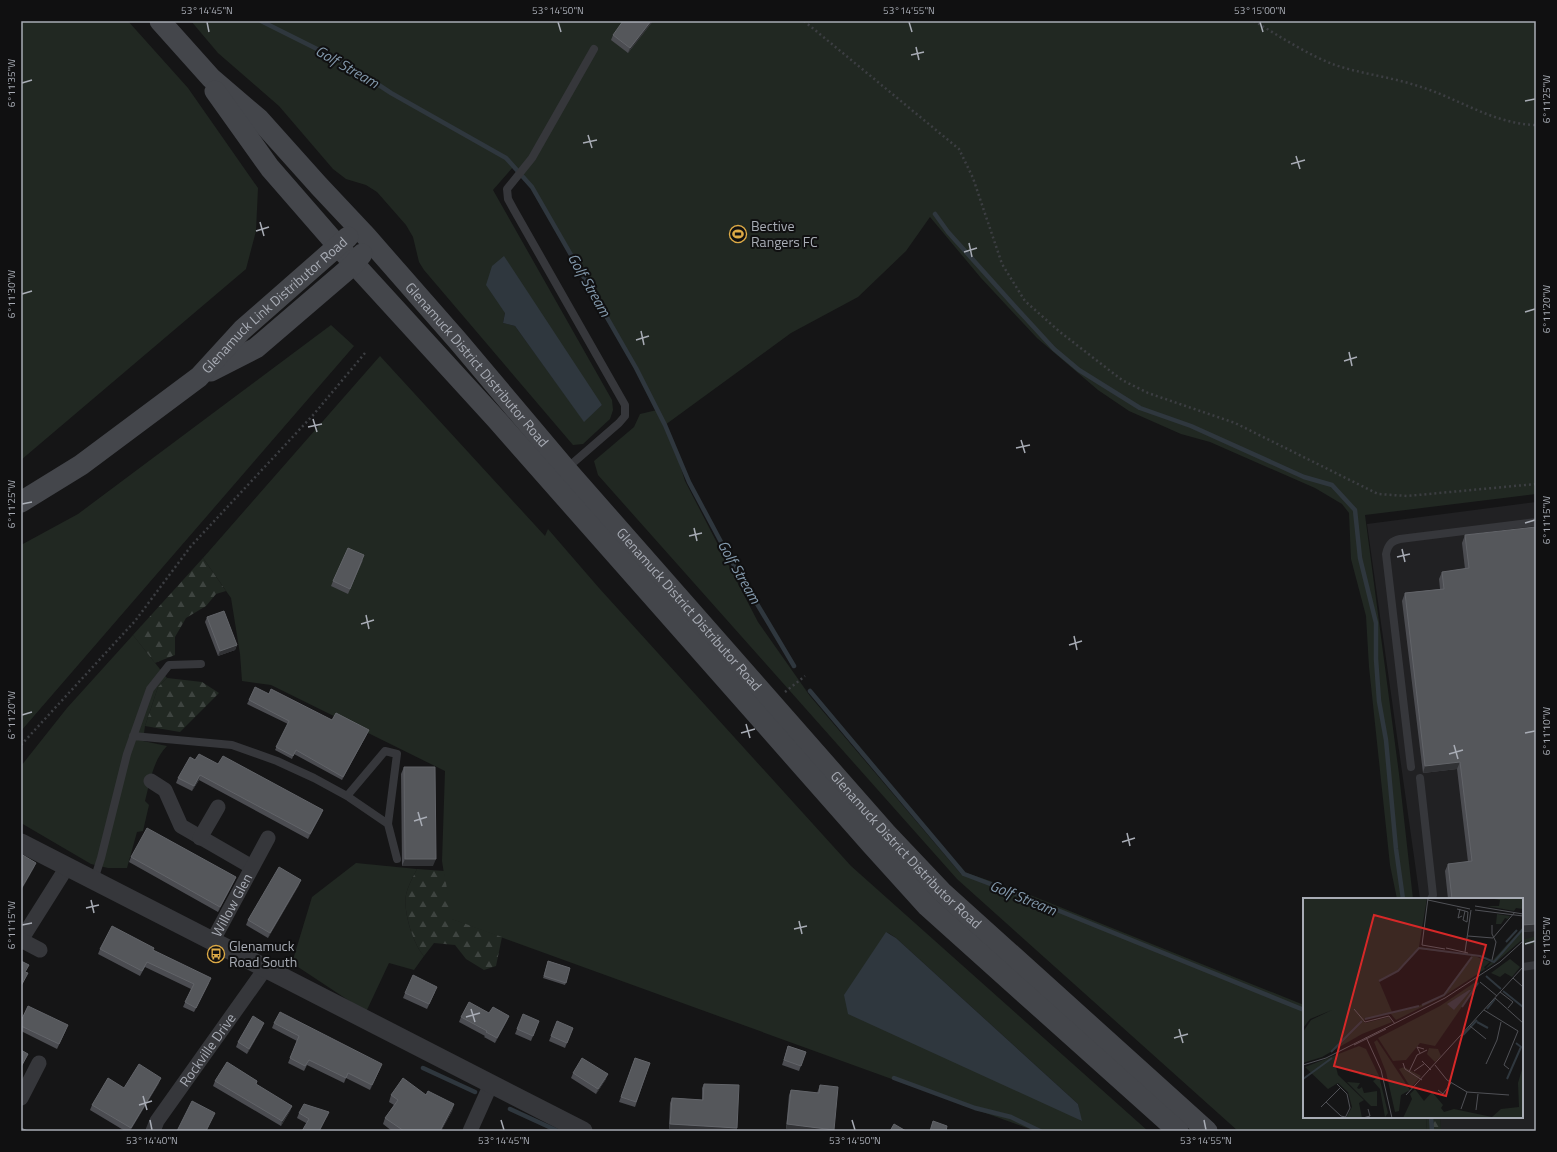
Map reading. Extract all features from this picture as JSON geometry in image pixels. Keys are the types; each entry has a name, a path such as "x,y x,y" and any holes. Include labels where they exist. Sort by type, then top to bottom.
{"main road":[{"name":"Glenamuck District Distributor Road","path":"160,21 197,64 259,119 366,236 458,341 559,475 871,844 927,906 1178,1131"},
{"name":"Glenamuck District Distributor Road","path":"197,64 270,168 354,264 559,475 772,703 886,833 942,892 1207,1131"},
{"name":"Glenamuck Link Distributor Road","path":"21,502 81,465 199,377 256,348 354,264 363,251 366,236 351,236 337,245 242,330 199,377"}],"street":[{"name":"Willow Glen","path":"151,781 165,790 181,826 252,867"},
{"path":"200,838 218,807"},
{"name":"Willow Glen","path":"212,942 268,838"},
{"path":"21,843 583,1131"},
{"path":"40,950 21,940 66,867"},
{"name":"Rockville Drive","path":"153,1131 161,1115 265,969"},
{"path":"21,1098 39,1063"},
{"path":"470,1131 491,1084"}],"lane":[{"path":"559,475 619,423 625,416 625,405 514,210 508,199 507,189 511,182 532,158 594,49"},
{"path":"1412,767 1386,554 1388,546 1392,541 1400,539 1536,522"},
{"path":"93,881 101,858 126,754 150,689 169,665 201,664"},
{"path":"133,736 232,745 277,761 314,778 347,796 388,824"},
{"path":"347,796 385,751 397,754 388,824 397,859"},
{"path":"1420,778 1433,895 1432,898"},
{"path":"1523,967 1536,965"}],"path":[{"path":"804,21 959,149 973,178 1002,264 1025,301 1060,332 1122,380 1148,393 1235,423 1378,494 1407,496 1536,484"},
{"path":"1254,21 1280,37 1334,64 1418,86 1496,119 1522,125 1536,125"},
{"path":"21,745 135,621 191,546 314,414 365,353"},
{"path":"772,703 805,676"}],"shaded area":[{"path":"504,256 602,405 584,422 515,326 503,323 505,313 486,285 492,266"},
{"path":"1536,502 1536,1131 1441,1131 1440,1118 1523,1118 1523,898 1420,898 1367,524"},
{"path":"886,932 896,938 1078,1104 1082,1121 848,1014 844,995"}],"green space":[{"path":"21,21 128,21 188,88 258,188 256,231 246,269 21,460"},
{"path":"191,21 1536,21 1536,494 1365,515 1399,774 1413,898 1397,898 1390,865 1369,667 1366,616 1351,559 1349,513 1342,504 1315,488 1210,442 1181,434 1129,411 1098,390 1037,338 981,278 930,217 906,251 858,297 791,333 665,425 675,449 685,481 758,622 810,696 961,874 964,872 1025,893 1303,1005 1303,1118 1427,1118 1426,1131 1238,1131 957,879 598,475 594,461 634,427 640,414 657,410 636,368 532,187 514,166 493,190 612,400 613,410 610,419 583,444 573,445 424,270 419,262 413,237 406,225 377,192 366,185 346,179 333,169 279,106 218,53","holes":["505,313 602,405 584,421 515,326 503,323"]},
{"path":"331,325 354,346 21,731 21,545 78,514"},
{"path":"380,356 545,536 548,529 599,588 851,866 1148,1131 1035,1131 451,919 442,861 445,771 271,685 242,681 240,654 231,598 203,558","holes":["887,932 896,938 1078,1104 1081,1121"]},
{"path":"203,558 226,591 216,594 206,606 186,618 175,637 175,655 155,663 133,635"},
{"path":"133,635 167,678 158,687 145,726 143,741 167,746 158,758 155,765 145,801 149,805 143,831 137,832 127,868 108,868 91,864 21,823 21,766 67,708"},
{"path":"167,678 202,682 219,693 180,732 145,726 158,687"},
{"path":"356,863 417,869 407,892 405,902 407,918 413,936 416,944 424,956 414,970 389,963 366,1012 292,963 312,897"},
{"path":"417,869 444,871 452,919 502,937 496,966 484,970 466,959 455,945 434,943 424,956 416,944 413,936 407,918 405,902 407,892"},
{"path":"1536,936 1536,944 1523,945 1523,940"},
{"path":"1427,1118 1440,1118 1441,1131 1426,1131"}],"building":[{"path":"623,21 651,21 630,48 613,35"},
{"path":"1536,527 1536,924 1523,925 1523,898 1452,898 1448,864 1472,861 1460,762 1425,766 1405,593 1444,589 1442,572 1469,568 1465,535"},
{"path":"348,548 364,555 350,589 333,581"},
{"path":"224,611 237,645 220,651 207,617"},
{"path":"255,687 269,694 271,689 332,720 336,713 369,730 343,777 296,750 293,756 276,747 289,721 249,700"},
{"path":"199,754 218,764 223,756 323,810 310,834 200,775 194,786 178,778 190,757 195,760"},
{"path":"404,767 435,767 436,859 405,859"},
{"path":"147,828 236,877 220,907 131,857"},
{"path":"21,854 36,863 21,889"},
{"path":"279,867 301,880 270,933 248,920"},
{"path":"112,926 154,948 153,950 211,978 196,1008 185,1002 194,984 147,962 142,971 100,949"},
{"path":"21,961 29,965 25,972 28,973 21,986"},
{"path":"548,961 570,968 566,983 544,976"},
{"path":"413,975 437,987 429,1004 405,993"},
{"path":"469,1002 489,1013 493,1007 509,1016 497,1038 461,1017"},
{"path":"28,1006 68,1025 59,1044 21,1026 21,1021"},
{"path":"280,1012 382,1064 372,1085 348,1073 346,1078 309,1060 305,1066 290,1058 299,1036 274,1023"},
{"path":"523,1014 539,1021 533,1036 517,1029"},
{"path":"253,1016 264,1023 249,1049 238,1042"},
{"path":"557,1021 573,1028 567,1043 551,1036"},
{"path":"788,1046 806,1052 801,1066 784,1060"},
{"path":"21,1050 28,1054 21,1067"},
{"path":"582,1058 608,1074 598,1089 573,1073"},
{"path":"635,1058 650,1063 636,1102 621,1097"},
{"path":"227,1062 257,1081 256,1084 292,1106 282,1121 215,1081"},
{"path":"139,1064 161,1078 131,1128 92,1105 108,1078 124,1088"},
{"path":"403,1078 426,1095 428,1091 454,1104 440,1131 404,1131 385,1118 398,1100 391,1095"},
{"path":"704,1084 739,1085 737,1128 670,1124 672,1098 703,1100"},
{"path":"820,1085 838,1087 834,1130 787,1124 791,1090 819,1093"},
{"path":"192,1101 215,1113 206,1131 177,1131"},
{"path":"304,1104 329,1112 319,1131 302,1131 309,1119 299,1113"},
{"path":"933,1121 947,1126 946,1131 930,1131"},
{"path":"894,1124 906,1131 890,1131"},
{"path":"21,1128 28,1131 21,1131"}],"waterway":[{"name":"Golf Stream","path":"261,21 347,64 391,93 506,158 532,187 636,368 665,425 689,482 728,555 794,666"},
{"path":"935,214 948,232 1054,349 1079,370 1140,408 1191,426 1304,477 1332,485 1355,510 1360,558 1376,623 1376,659 1379,701 1386,740 1396,849 1403,898"},
{"name":"Golf Stream","path":"810,691 964,874 1025,897 1303,1010"},
{"path":"423,1068 475,1092"},
{"path":"894,1078 975,1108 1011,1117 1040,1131"},
{"path":"510,1109 558,1131"},
{"name":"Golf Stream","path":"1431,1118 1432,1131"}],"place":[{"name":"Bective Rangers FC","path":"738,234"},
{"name":"Glenamuck Road South","path":"216,954"}]}
